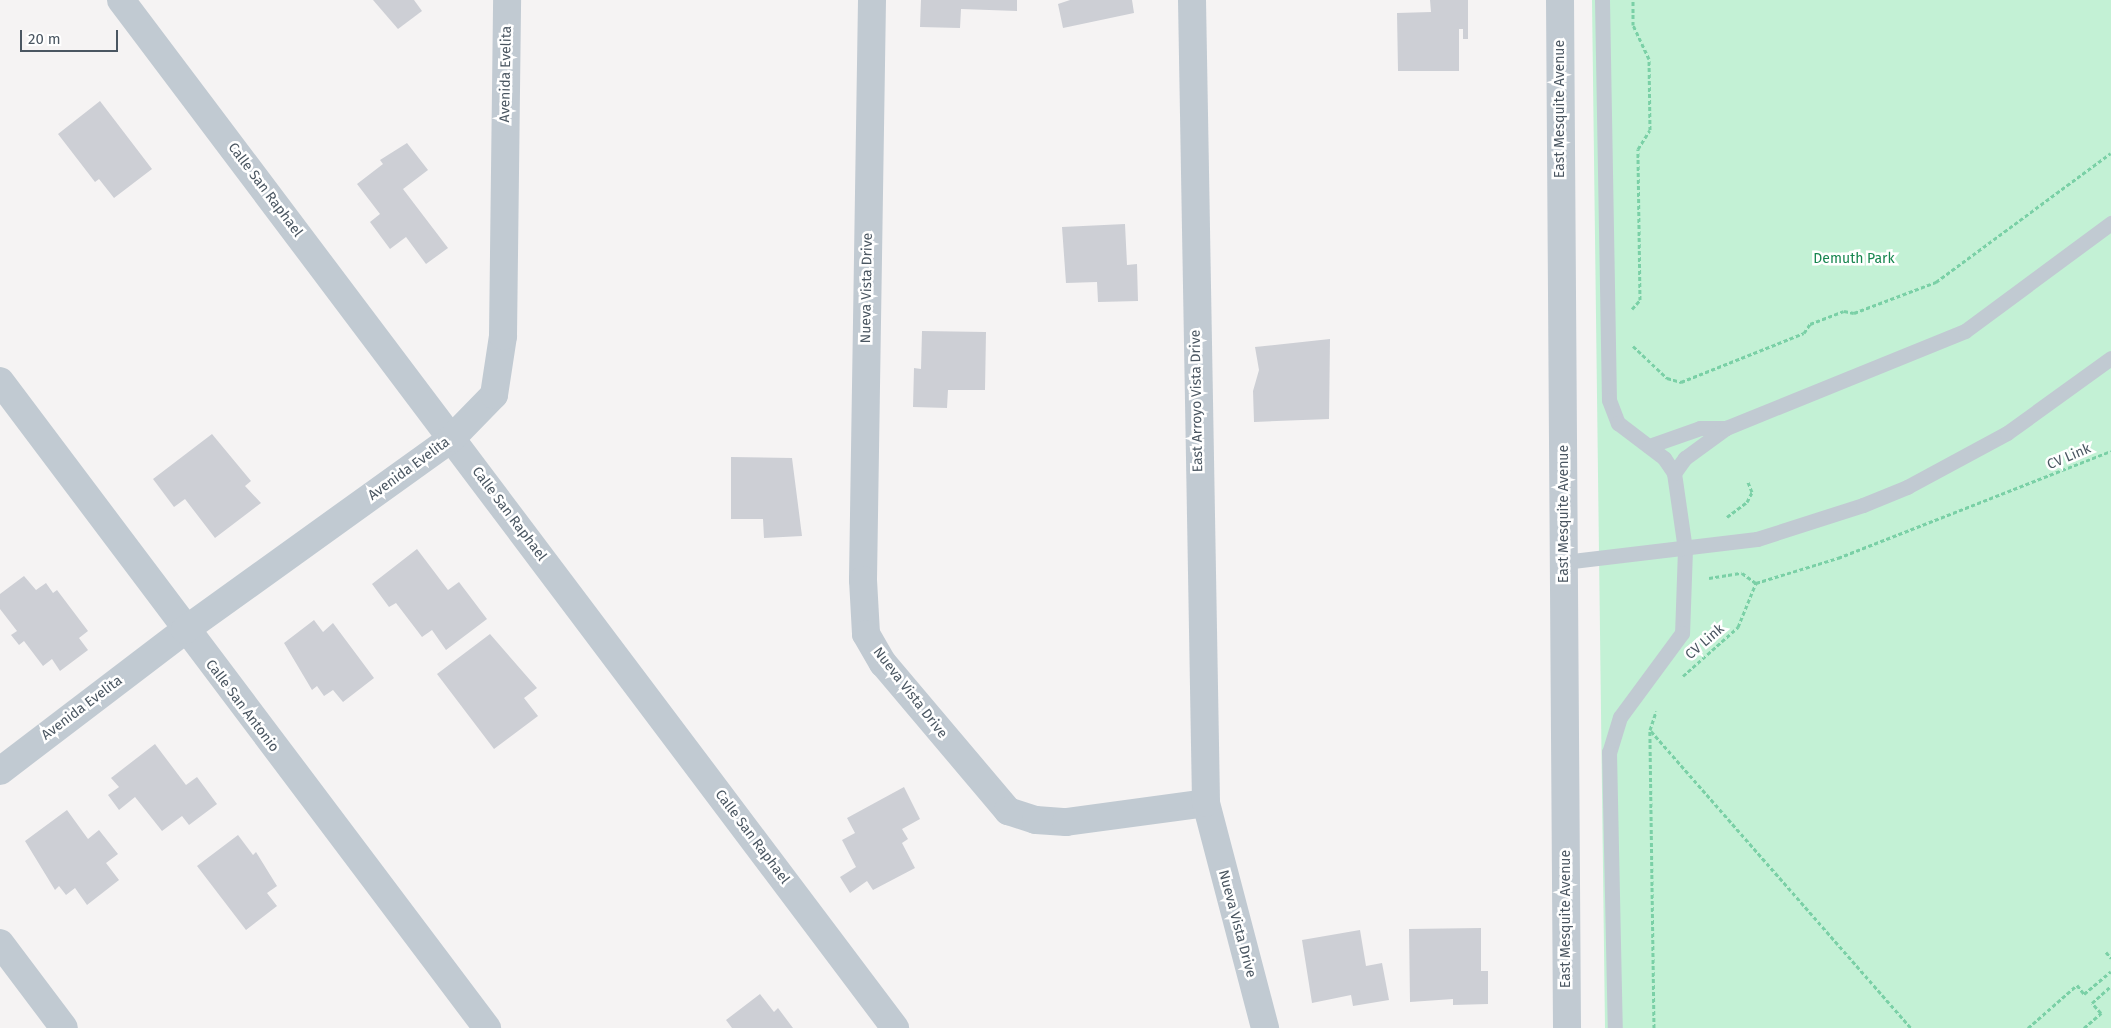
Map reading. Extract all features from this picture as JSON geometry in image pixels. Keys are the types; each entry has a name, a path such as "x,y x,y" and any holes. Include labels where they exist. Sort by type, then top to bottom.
{"street":[{"name":"Calle San Raphael","path":"121,0 896,1028"},
{"name":"Avenida Evelita","path":"0,771 185,630 452,438 494,395 503,336 507,0"},
{"name":"Nueva Vista Drive","path":"872,0 862,580 866,634 883,664 1008,811 1036,820 1066,822 1206,802 1265,1028"},
{"name":"East Arroyo Vista Drive","path":"1192,0 1206,802"},
{"name":"East Mesquite Avenue","path":"1560,0 1567,1028"},
{"name":"Calle San Antonio","path":"0,381 185,630 487,1028"},
{"path":"0,943 64,1028"}],"lane":[{"path":"1602,0 1606,384 1618,423 1649,446 1674,473 1685,549 1682,633 1620,717 1610,752 1615,1028"},
{"path":"1674,473 1685,458 1726,428 1965,331 2111,223"},
{"path":"1564,562 1757,539 1907,487 2007,433 2111,358"},
{"path":"1649,446 1700,428 1726,428"}],"path":[{"path":"1630,319 1630,312 1640,300 1638,149 1650,130 1650,59 1633,25 1633,0"},
{"path":"1630,342 1667,378 1681,382 1804,333 1810,324 1844,311 1854,313 1936,282 2111,153"},
{"name":"CV Link","path":"1679,679 1738,627 1756,583 1838,558 2111,451"},
{"path":"1719,519 1747,502 1752,492 1748,482"},
{"path":"1702,574 1709,578 1742,573 1756,583"},
{"path":"1654,1028 1650,730 1662,702"},
{"path":"1650,730 1911,1028"},
{"path":"2106,952 2111,958"},
{"path":"2028,1028 2077,985 2084,994 2111,971"},
{"path":"2084,1028 2101,1013 2092,1003 2111,986"}],"green space":[{"name":"Demuth Park","path":"1592,0 2111,0 2111,1028 1605,1028"}],"building":[{"path":"373,0 414,0 422,11 398,29"},
{"path":"921,0 1017,0 1017,11 961,9 960,28 920,27"},
{"path":"1070,0 1132,0 1134,13 1063,28 1058,4"},
{"path":"1430,0 1468,0 1468,39 1463,39 1463,29 1459,29 1459,71 1398,71 1397,13 1431,12"},
{"path":"100,101 152,169 114,198 99,179 95,182 58,134"},
{"path":"407,143 428,170 403,189 448,248 426,264 406,237 390,249 370,222 380,214 357,184 383,164 380,160"},
{"path":"1125,224 1127,265 1137,264 1138,301 1098,302 1097,282 1066,283 1062,227"},
{"path":"922,331 986,332 985,390 948,390 947,408 913,407 914,368 921,369"},
{"path":"1330,339 1329,419 1254,422 1253,391 1259,370 1255,347"},
{"path":"212,434 251,481 245,486 261,503 215,538 185,499 174,507 153,479"},
{"path":"731,457 792,458 802,536 764,538 763,519 731,519"},
{"path":"417,549 448,590 459,582 487,619 446,650 432,630 422,637 396,603 389,607 372,584"},
{"path":"24,576 36,590 46,583 53,593 57,590 88,631 79,638 88,650 60,671 52,659 43,666 24,641 19,645 11,635 17,631 0,609 0,594"},
{"path":"314,620 323,632 333,623 374,678 343,702 333,690 324,696 317,686 312,690 284,643"},
{"path":"490,634 537,688 524,698 538,716 494,749 437,674"},
{"path":"155,744 186,785 197,777 217,804 189,825 182,816 162,831 135,797 119,810 108,795 119,787 111,778"},
{"path":"904,787 920,819 902,829 908,839 902,843 915,868 873,890 867,881 850,893 840,877 856,867 842,840 855,833 847,818"},
{"path":"67,810 88,839 99,830 118,854 106,863 119,880 87,905 75,888 66,895 59,886 55,890 25,841"},
{"path":"238,835 253,855 256,852 277,886 267,893 277,906 246,930 197,866"},
{"path":"1481,928 1481,971 1488,971 1488,1004 1453,1005 1453,999 1410,1002 1409,929"},
{"path":"1360,930 1366,966 1382,963 1389,1000 1353,1006 1351,995 1312,1003 1302,940"},
{"path":"760,994 774,1012 778,1008 793,1028 732,1028 726,1020"}]}
